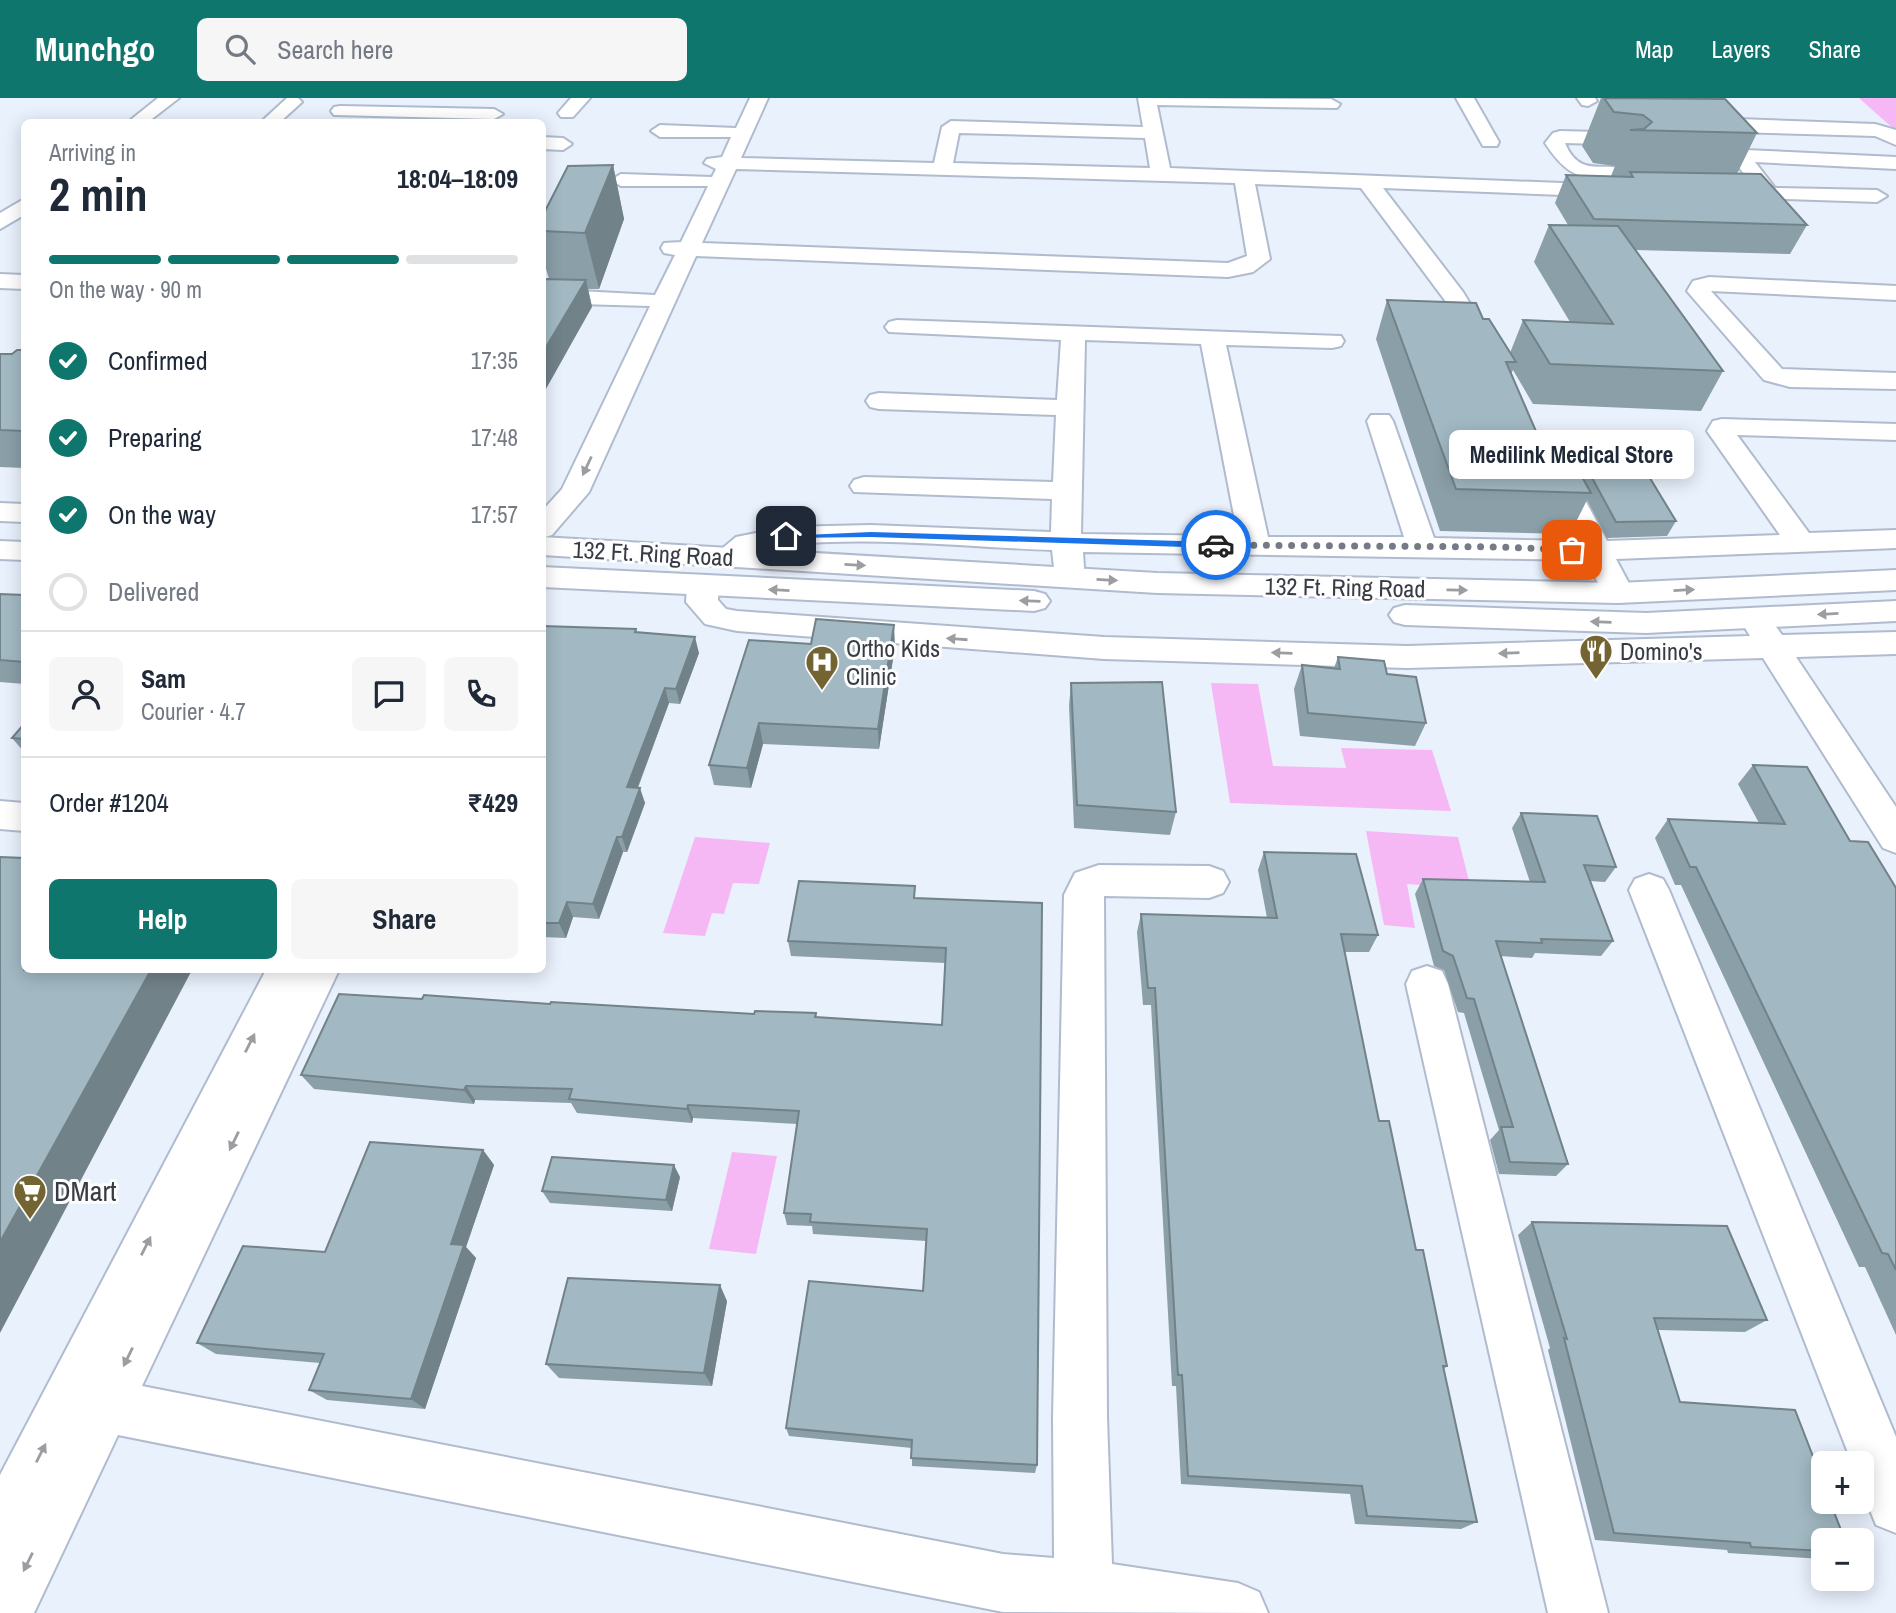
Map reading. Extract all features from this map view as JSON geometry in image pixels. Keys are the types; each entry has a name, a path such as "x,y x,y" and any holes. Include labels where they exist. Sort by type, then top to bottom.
{"street":[{"path":"141,119 170,98"},
{"path":"340,111 491,118 507,98"},
{"path":"567,114 581,98"},
{"path":"546,525 575,492 745,98"},
{"path":"716,169 759,98"},
{"path":"1465,98 1490,142"},
{"path":"1161,174 1147,99 1331,103"},
{"path":"273,119 293,102"},
{"path":"1763,186 1718,128 1738,125 1875,130 1891,134 1896,139"},
{"path":"942,169 951,127 1153,134"},
{"path":"660,131 729,132"},
{"path":"621,180 716,169 942,169 1161,174 1369,184 1634,183 1571,168 1554,143 1560,137 1661,140"},
{"path":"1702,141 1735,149 1896,163"},
{"path":"546,143 563,144"},
{"path":"1716,177 1763,186 1877,196"},
{"path":"680,249 1228,270 1245,267 1259,259 1244,179"},
{"path":"1702,193 1763,186 1896,180"},
{"path":"1369,184 1455,297 1496,367"},
{"path":"0,198 21,199"},
{"path":"0,223 21,207"},
{"path":"546,498 554,489 647,300 680,249"},
{"path":"0,281 21,282"},
{"path":"1896,293 1709,285 1701,286 1699,291 1773,375 1790,379 1896,381"},
{"path":"546,296 647,300"},
{"path":"897,327 1332,341"},
{"path":"1070,578 1066,542 1066,491 1073,332"},
{"path":"1212,337 1255,545"},
{"path":"879,401 1069,408"},
{"path":"1380,421 1422,546"},
{"path":"1800,542 1720,431 1721,427 1896,432"},
{"path":"1543,449 1618,593"},
{"path":"864,486 1066,491"},
{"path":"0,512 21,513"},
{"path":"727,557 747,543 786,536 871,534 1066,542 1596,551 1896,539"},
{"name":"132 Ft. Ring Road","path":"546,546 1157,583 1618,593 1896,580"},
{"path":"0,550 21,551"},
{"name":"132 Ft. Ring Road","path":"546,577 930,597 1646,624 1764,632 1896,611"},
{"path":"703,586 702,602 716,617 737,621 1104,648 1407,657 1764,632 1896,643"},
{"path":"1764,632 1894,832"},
{"path":"0,815 21,817"},
{"path":"1083,1590 1080,1404 1084,895 1089,884 1099,880 1209,882"},
{"path":"1649,890 1896,1505"},
{"path":"3,1613 85,1403 287,973"},
{"path":"0,1534 85,1403 316,973"},
{"path":"1427,984 1554,1503 1578,1613"},
{"path":"85,1403 1002,1598 1083,1590 1238,1613"}],"shaded area":[{"path":"1859,98 1896,98 1896,131"},
{"path":"1211,683 1258,684 1273,766 1346,768 1341,748 1432,750 1451,811 1230,803"},
{"path":"1366,831 1458,837 1471,889 1407,884 1415,928 1384,925"},
{"path":"695,837 770,843 759,884 733,883 724,914 712,913 705,936 663,933"},
{"path":"732,1152 777,1156 756,1254 709,1249"}],"building":[{"path":"1604,98 1725,99 1757,133 1630,130 1644,129 1652,122 1643,115 1614,112"},
{"path":"613,165 585,233 546,231 546,209 568,166"},
{"path":"1630,172 1761,174 1807,225 1594,219 1566,175 1633,177"},
{"path":"1549,225 1618,226 1723,371 1550,364 1523,320 1613,324"},
{"path":"546,279 586,280 546,347"},
{"path":"1387,300 1476,303 1483,319 1489,319 1516,362 1506,362 1538,436 1560,437 1591,493 1456,489"},
{"path":"21,350 21,431 0,430 0,354 12,354"},
{"path":"1584,463 1642,465 1676,521 1616,522"},
{"path":"0,594 21,595 21,662 0,660"},
{"path":"816,619 894,625 878,729 759,723 747,768 709,765 749,640 811,644"},
{"path":"546,626 636,629 635,632 695,637 676,689 665,688 627,787 640,788 622,837 617,837 593,904 567,902 559,923 546,923"},
{"path":"1338,657 1384,661 1387,674 1416,677 1426,723 1308,713 1302,665 1340,669"},
{"path":"1162,682 1176,812 1077,805 1071,683"},
{"path":"21,728 21,739 12,738"},
{"path":"1753,765 1807,767 1850,841 1868,842 1896,888 1896,1270 1888,1254 1882,1253 1696,867 1690,867 1668,819 1785,824"},
{"path":"1521,813 1597,816 1616,867 1584,865 1613,941 1496,941 1568,1164 1510,1162 1501,1127 1513,1127 1474,999 1467,998 1453,956 1443,951 1423,879 1545,882"},
{"path":"1264,852 1356,854 1378,935 1341,934 1379,1121 1389,1121 1416,1250 1423,1250 1447,1366 1443,1366 1477,1522 1367,1516 1362,1486 1188,1476 1182,1375 1178,1375 1155,988 1148,988 1141,914 1277,918"},
{"path":"0,857 21,858 21,973 149,973 0,1242"},
{"path":"799,881 915,886 914,898 1042,903 1037,1465 911,1458 912,1440 786,1428 809,1281 923,1291 927,1229 810,1222 811,1214 784,1213 799,1111 688,1105 687,1109 569,1099 572,1089 466,1086 464,1090 301,1075 339,994 422,999 424,995 754,1014 755,1011 816,1013 815,1017 942,1025 946,948 788,941"},
{"path":"370,1142 483,1150 451,1244 464,1245 411,1399 309,1390 324,1354 197,1343 243,1246 325,1252"},
{"path":"552,1157 674,1165 666,1200 542,1191"},
{"path":"1532,1222 1727,1226 1767,1320 1654,1318 1680,1402 1795,1410 1811,1451 1811,1514 1835,1514 1840,1528 1811,1528 1811,1550 1614,1533 1564,1338 1567,1339"},
{"path":"568,1278 720,1285 704,1373 546,1364"}],"way so far":[{"path":"1216,545 1572,550"}],"place":[{"name":"Medilink Medical Store","path":"1572,550"},
{"name":"Domino's","path":"1596,681"},
{"name":"Ortho Kids Clinic","path":"822,692"},
{"name":"DMart","path":"30,1221"}],"route":[{"path":"786,536 871,534 1139,545 1216,545"}]}
